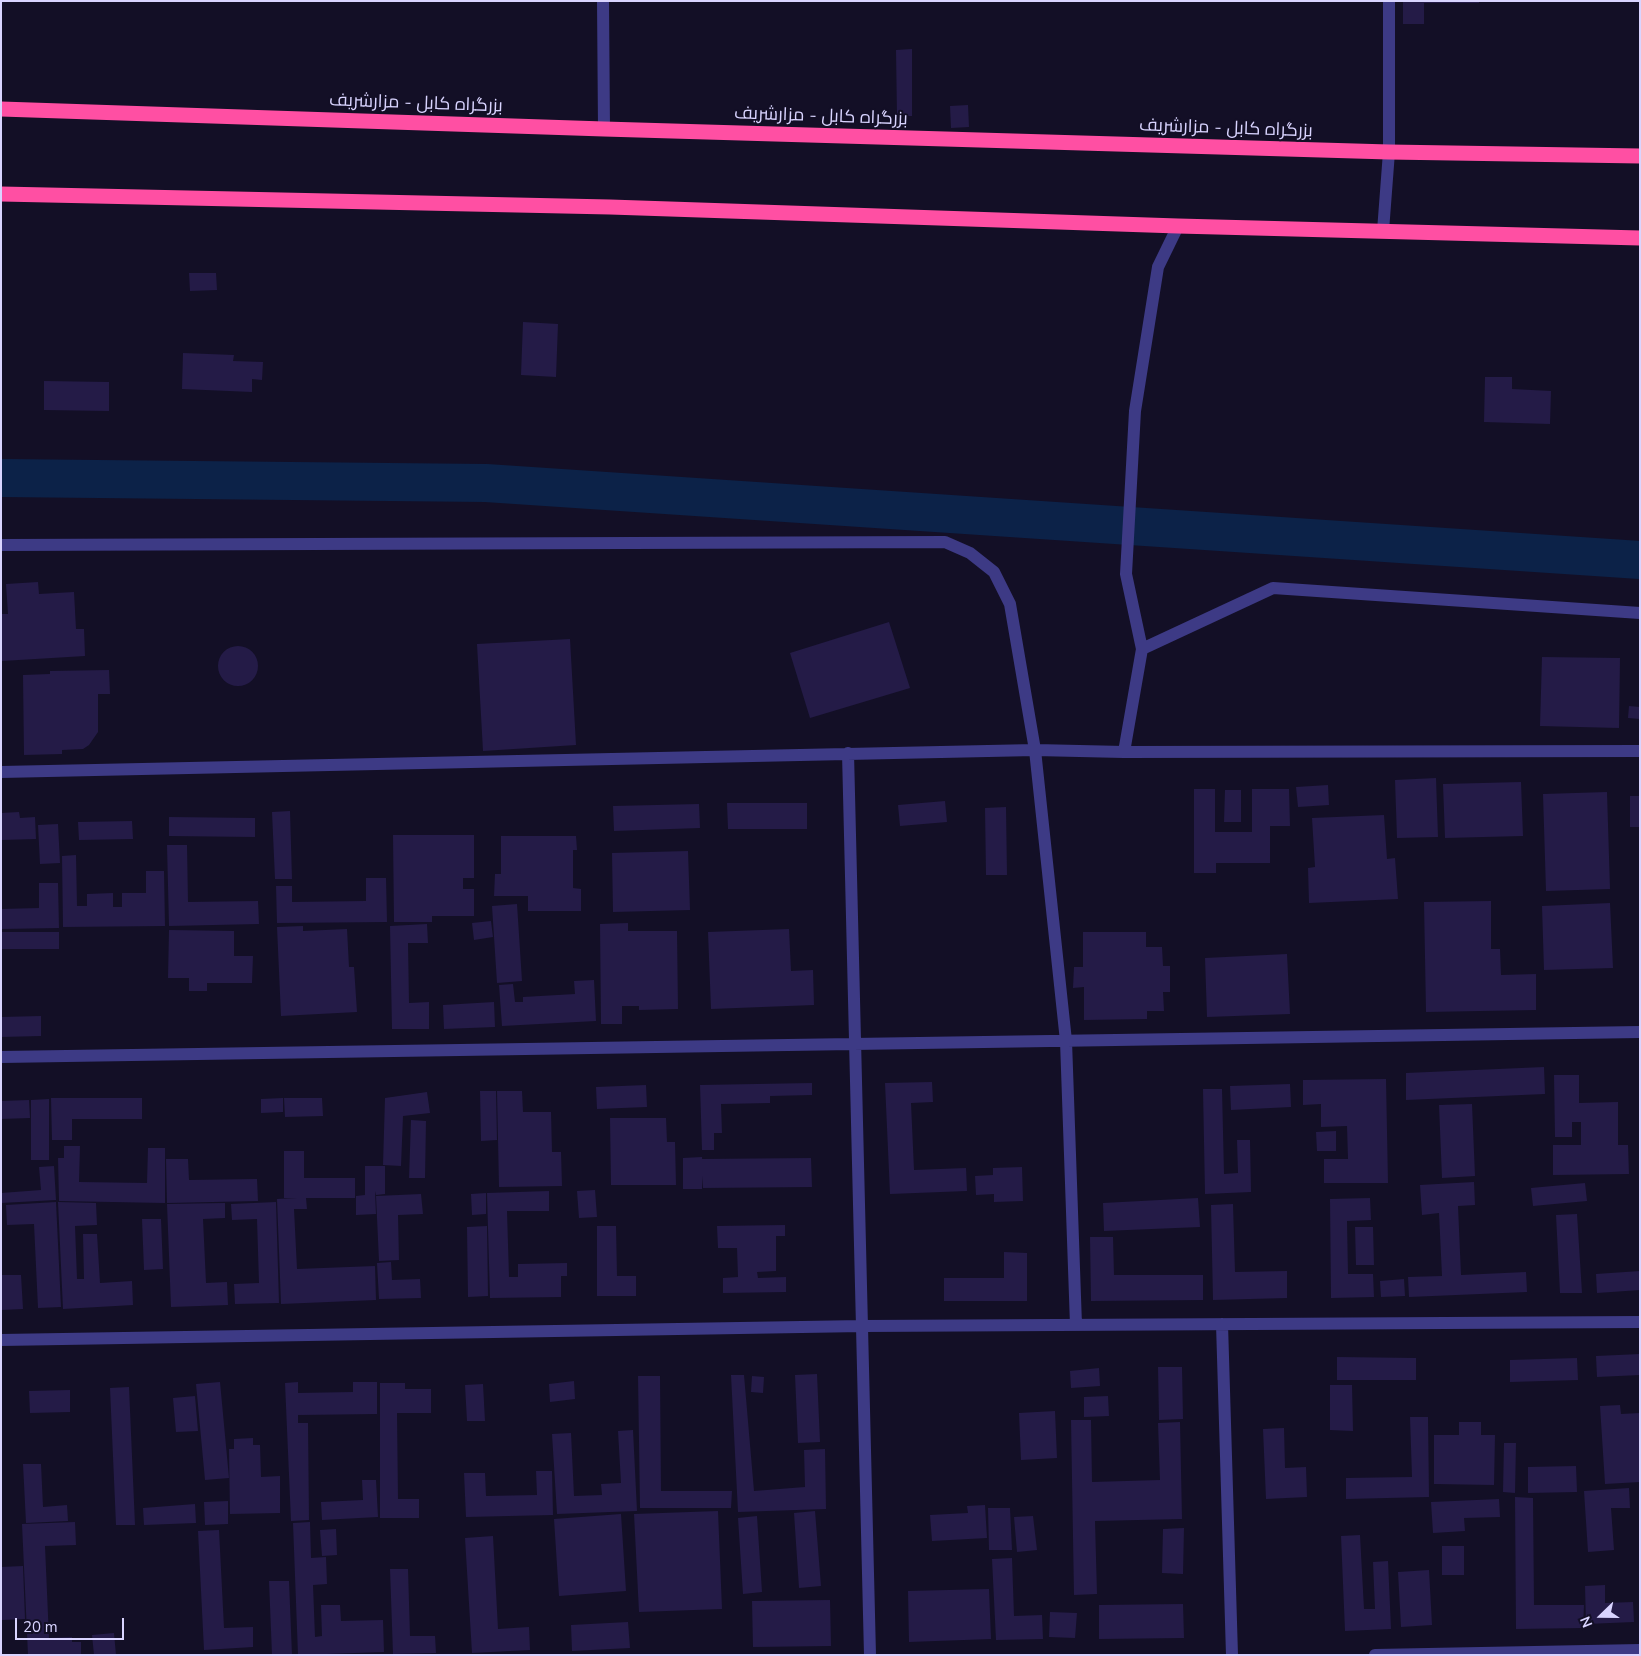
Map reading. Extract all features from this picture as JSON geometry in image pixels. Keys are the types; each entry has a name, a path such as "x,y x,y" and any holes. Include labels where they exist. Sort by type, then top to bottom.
{"highway":[{"name":"بزرگراه کابل - مزارشریف","path":"1,109 604,130 1389,152 1640,156"},
{"path":"1,194 610,207 1178,226 1640,238"}],"street":[{"path":"603,1 604,130"},
{"path":"1384,231 1389,152 1389,1"},
{"path":"1124,752 1142,649 1126,574 1135,411 1158,267 1178,226"},
{"path":"1,545 945,542 970,552 994,572 1010,604 1035,750 1066,1042 1076,1325"},
{"path":"1142,649 1273,588 1640,612"},
{"path":"1,772 1035,750 1124,752 1640,751"},
{"path":"848,753 870,1655"},
{"path":"1,1057 1640,1032"},
{"path":"1,1340 863,1326 1640,1322"},
{"path":"1222,1324 1232,1655"},
{"path":"1375,1655 1640,1650"}],"building":[{"path":"1403,1 1479,1 1479,3 1424,3 1424,24 1403,24"},
{"path":"912,49 912,116 897,116 896,50"},
{"path":"968,105 969,127 951,128 950,106"},
{"path":"189,273 216,273 217,290 190,291"},
{"path":"523,322 558,324 556,377 521,375"},
{"path":"183,353 234,355 233,361 263,362 262,380 252,379 252,392 182,389"},
{"path":"1485,377 1512,377 1512,389 1551,391 1550,424 1484,422"},
{"path":"44,381 109,382 109,411 44,410"},
{"path":"38,582 39,594 74,592 76,629 84,629 85,656 2,661 1,614 8,614 6,584"},
{"path":"889,622 910,688 810,718 790,653"},
{"path":"570,639 576,745 483,751 477,644"},
{"path":"238,646 252,652 258,666 252,680 238,686 224,680 218,666 224,652"},
{"path":"1542,657 1620,658 1619,728 1540,726"},
{"path":"109,670 110,694 98,694 98,732 89,745 83,749 62,750 62,754 24,755 23,675 50,674 50,671"},
{"path":"1629,706 1640,707 1640,719 1628,718"},
{"path":"1436,778 1438,837 1397,838 1395,780"},
{"path":"1521,782 1523,836 1445,838 1443,784"},
{"path":"1328,785 1329,805 1298,807 1296,787"},
{"path":"1194,789 1215,789 1215,832 1252,832 1252,789 1289,789 1290,826 1270,826 1270,863 1216,863 1216,873 1194,873"},
{"path":"1225,790 1241,790 1241,822 1224,822"},
{"path":"1607,792 1610,889 1546,891 1543,794"},
{"path":"1630,796 1640,796 1640,827 1630,827"},
{"path":"945,801 947,822 900,826 898,805"},
{"path":"727,803 807,803 807,829 728,829"},
{"path":"699,804 700,828 614,831 613,806"},
{"path":"1006,807 1007,875 986,875 985,808"},
{"path":"290,811 292,879 275,879 272,812"},
{"path":"19,812 20,818 35,817 36,839 1,840 1,813"},
{"path":"1384,815 1387,859 1395,858 1398,899 1309,903 1308,868 1315,867 1312,818"},
{"path":"169,817 255,818 255,837 169,836"},
{"path":"132,821 133,839 79,840 78,822"},
{"path":"58,824 60,863 40,864 38,825"},
{"path":"393,835 474,835 474,878 463,878 463,889 474,889 474,916 432,916 432,922 394,922"},
{"path":"501,836 576,836 577,850 573,850 573,888 581,889 581,911 528,911 528,896 494,896 495,874 501,874"},
{"path":"167,845 187,845 188,902 258,901 259,924 169,926"},
{"path":"688,851 690,910 613,912 612,853"},
{"path":"76,855 77,906 87,906 87,894 113,893 113,907 122,907 122,893 146,893 146,871 164,871 165,926 63,927 62,856"},
{"path":"366,878 386,878 387,922 277,923 276,886 292,886 292,902 366,901"},
{"path":"39,883 58,883 59,928 1,929 1,909 39,908"},
{"path":"1491,901 1491,949 1500,949 1501,975 1536,974 1536,1010 1426,1012 1424,902"},
{"path":"1610,903 1613,968 1544,970 1542,906"},
{"path":"517,904 522,981 497,983 492,906"},
{"path":"491,921 493,937 474,940 472,923"},
{"path":"628,923 628,931 677,931 678,1009 639,1010 639,1006 622,1006 622,1024 601,1024 600,924"},
{"path":"427,924 428,943 408,943 409,1003 429,1002 429,1029 392,1029 390,926"},
{"path":"303,926 303,931 347,929 349,967 354,967 357,1012 281,1016 277,927"},
{"path":"789,929 791,971 813,970 814,1005 711,1009 708,932"},
{"path":"169,930 234,931 234,956 253,956 252,983 207,983 207,991 189,991 189,978 168,978"},
{"path":"1,932 59,932 59,949 1,949"},
{"path":"1083,932 1146,932 1146,947 1162,947 1163,966 1170,966 1170,992 1163,992 1164,1011 1147,1011 1147,1019 1084,1020 1084,987 1073,988 1074,967 1083,967"},
{"path":"1287,954 1290,1014 1207,1017 1205,958"},
{"path":"594,980 596,1021 502,1026 499,985 513,984 515,1002 523,1002 523,997 575,994 574,981"},
{"path":"494,1002 495,1027 444,1029 443,1005"},
{"path":"41,1016 41,1036 1,1037 1,1017"},
{"path":"1544,1067 1545,1094 1406,1100 1406,1073"},
{"path":"1554,1075 1579,1075 1579,1103 1618,1102 1618,1145 1628,1145 1629,1174 1553,1175 1553,1145 1581,1145 1581,1122 1572,1122 1572,1137 1555,1137"},
{"path":"1386,1079 1388,1183 1324,1183 1324,1159 1348,1159 1347,1126 1321,1127 1321,1104 1303,1105 1303,1080"},
{"path":"932,1082 933,1102 911,1103 914,1170 966,1168 967,1191 890,1194 885,1083"},
{"path":"812,1083 812,1095 770,1096 770,1103 721,1104 722,1133 714,1133 714,1150 702,1150 700,1085"},
{"path":"1290,1084 1291,1107 1231,1110 1230,1086"},
{"path":"646,1085 647,1107 597,1109 596,1087"},
{"path":"1203,1089 1222,1089 1224,1174 1238,1173 1237,1140 1250,1140 1251,1192 1205,1194"},
{"path":"480,1091 496,1091 497,1140 481,1141"},
{"path":"497,1091 522,1091 523,1112 551,1112 552,1152 561,1152 562,1186 499,1187"},
{"path":"427,1092 430,1113 403,1116 401,1166 383,1165 385,1098"},
{"path":"51,1098 142,1098 142,1119 72,1119 72,1140 52,1140"},
{"path":"283,1098 283,1112 261,1113 261,1099"},
{"path":"284,1098 322,1098 323,1116 285,1117"},
{"path":"49,1099 49,1160 31,1160 31,1100"},
{"path":"29,1100 30,1118 1,1119 1,1101"},
{"path":"1472,1104 1475,1176 1442,1178 1439,1105"},
{"path":"610,1118 666,1118 667,1142 675,1142 676,1185 611,1185"},
{"path":"411,1120 426,1121 425,1178 409,1178"},
{"path":"1336,1131 1336,1151 1317,1151 1316,1132"},
{"path":"64,1146 80,1146 79,1182 147,1183 148,1148 165,1148 165,1203 59,1201 58,1158 64,1158"},
{"path":"284,1151 304,1151 304,1178 355,1178 355,1198 306,1198 307,1209 294,1209 297,1269 375,1266 376,1300 281,1304 277,1199 297,1198 284,1198"},
{"path":"702,1157 702,1159 811,1158 812,1187 703,1188 702,1176 702,1189 683,1189 683,1158"},
{"path":"166,1159 188,1159 189,1180 257,1179 258,1201 167,1203"},
{"path":"54,1166 56,1200 1,1203 1,1193 41,1190 39,1167"},
{"path":"365,1166 385,1166 385,1194 376,1195 375,1191 376,1214 356,1215 356,1196 365,1195"},
{"path":"1022,1167 1023,1201 994,1202 994,1194 976,1195 975,1176 993,1175 993,1168"},
{"path":"1474,1182 1475,1205 1458,1206 1461,1275 1526,1272 1527,1292 1409,1297 1408,1277 1442,1276 1439,1213 1422,1215 1420,1185"},
{"path":"1585,1183 1587,1201 1533,1206 1531,1188"},
{"path":"595,1190 597,1217 579,1218 577,1191"},
{"path":"549,1191 549,1211 507,1211 509,1277 518,1277 518,1264 567,1263 567,1276 561,1276 561,1297 490,1298 487,1193"},
{"path":"486,1193 486,1214 472,1215 471,1194"},
{"path":"421,1194 423,1214 398,1215 399,1260 379,1261 376,1196"},
{"path":"1198,1198 1200,1227 1104,1231 1103,1203"},
{"path":"1370,1198 1371,1220 1347,1221 1348,1274 1373,1274 1374,1297 1331,1298 1330,1199"},
{"path":"56,1202 61,1307 38,1308 34,1224 7,1225 6,1205"},
{"path":"58,1202 96,1203 97,1225 75,1226 77,1279 84,1279 83,1234 97,1234 100,1283 132,1281 133,1305 63,1309"},
{"path":"276,1202 279,1303 235,1304 234,1284 259,1283 257,1219 232,1220 231,1204"},
{"path":"225,1203 225,1218 203,1219 206,1283 227,1282 228,1305 171,1307 167,1204"},
{"path":"1233,1204 1235,1272 1287,1271 1287,1298 1213,1300 1211,1205"},
{"path":"1577,1214 1582,1293 1560,1293 1556,1215"},
{"path":"142,1219 161,1219 163,1269 144,1270"},
{"path":"785,1225 785,1236 776,1236 776,1271 757,1272 758,1278 786,1277 786,1292 723,1293 723,1278 738,1277 737,1248 718,1248 717,1226"},
{"path":"487,1226 488,1296 468,1297 467,1227"},
{"path":"597,1226 616,1226 617,1276 636,1276 636,1296 597,1296"},
{"path":"1355,1227 1373,1227 1374,1265 1356,1265"},
{"path":"1090,1237 1113,1237 1114,1275 1203,1275 1203,1300 1091,1301"},
{"path":"1004,1252 1027,1253 1027,1301 944,1301 944,1278 1004,1278"},
{"path":"391,1262 392,1280 420,1279 421,1298 379,1299 377,1263"},
{"path":"1640,1271 1640,1290 1597,1293 1596,1274"},
{"path":"1,1275 21,1275 23,1309 1,1310"},
{"path":"1404,1279 1405,1296 1381,1297 1380,1281"},
{"path":"1640,1354 1640,1375 1597,1377 1596,1356"},
{"path":"1337,1357 1416,1358 1416,1380 1337,1380"},
{"path":"1577,1358 1578,1380 1510,1382 1510,1360"},
{"path":"1158,1367 1182,1367 1183,1419 1159,1420"},
{"path":"1099,1368 1100,1386 1071,1388 1070,1371"},
{"path":"817,1374 820,1442 798,1443 795,1375"},
{"path":"731,1375 744,1375 754,1491 805,1487 804,1450 825,1449 826,1509 738,1512"},
{"path":"638,1376 660,1376 661,1491 732,1491 731,1508 640,1508"},
{"path":"752,1376 764,1377 763,1393 751,1392"},
{"path":"574,1381 575,1399 550,1402 549,1384"},
{"path":"220,1382 229,1478 205,1480 196,1384"},
{"path":"298,1382 298,1393 353,1392 353,1382 377,1382 377,1414 298,1415 298,1423 308,1423 309,1520 291,1521 285,1383"},
{"path":"380,1383 405,1383 405,1389 431,1389 431,1413 397,1413 398,1499 419,1499 419,1518 380,1518"},
{"path":"483,1384 485,1421 467,1421 465,1385"},
{"path":"1330,1385 1352,1385 1353,1431 1330,1430"},
{"path":"129,1387 135,1525 116,1525 110,1388"},
{"path":"70,1390 70,1412 30,1413 29,1391"},
{"path":"195,1396 198,1431 176,1432 173,1398"},
{"path":"1108,1396 1109,1416 1084,1417 1084,1397"},
{"path":"1620,1405 1621,1414 1640,1413 1640,1482 1605,1484 1600,1406"},
{"path":"1055,1411 1057,1458 1021,1460 1019,1413"},
{"path":"1410,1417 1428,1417 1429,1497 1346,1499 1346,1478 1412,1477"},
{"path":"1071,1420 1091,1420 1092,1482 1160,1480 1158,1423 1180,1422 1182,1519 1095,1521 1097,1594 1074,1595"},
{"path":"1459,1422 1481,1422 1481,1435 1495,1435 1494,1485 1434,1484 1434,1435 1459,1435"},
{"path":"1284,1428 1285,1468 1306,1467 1307,1497 1266,1499 1263,1429"},
{"path":"633,1430 637,1511 557,1514 552,1434 571,1433 574,1496 602,1495 601,1484 621,1483 618,1431"},
{"path":"253,1438 253,1445 260,1445 261,1477 280,1476 280,1513 230,1514 229,1449 234,1449 234,1439"},
{"path":"1504,1443 1516,1443 1515,1493 1503,1492"},
{"path":"23,1464 41,1464 43,1507 67,1505 68,1521 26,1523"},
{"path":"1576,1466 1577,1492 1528,1493 1528,1467"},
{"path":"536,1471 552,1471 553,1515 466,1517 464,1473 485,1473 486,1496 537,1495"},
{"path":"362,1480 376,1480 378,1517 322,1520 321,1502 363,1500"},
{"path":"1629,1488 1630,1508 1611,1508 1614,1550 1588,1552 1584,1491"},
{"path":"1515,1497 1533,1498 1534,1605 1584,1605 1583,1628 1516,1629"},
{"path":"1499,1499 1500,1517 1464,1518 1465,1531 1433,1533 1431,1502"},
{"path":"228,1501 228,1524 205,1525 204,1502"},
{"path":"195,1504 196,1523 144,1525 143,1508"},
{"path":"985,1505 987,1538 932,1541 930,1515 968,1513 967,1506"},
{"path":"988,1508 1010,1508 1012,1550 989,1550"},
{"path":"718,1511 722,1609 639,1612 634,1514"},
{"path":"815,1511 821,1586 799,1588 794,1513"},
{"path":"621,1514 626,1591 559,1596 554,1519"},
{"path":"757,1516 762,1592 743,1594 738,1518"},
{"path":"1033,1516 1037,1550 1017,1552 1014,1517"},
{"path":"75,1522 76,1545 45,1546 49,1638 72,1637 72,1642 81,1642 81,1655 28,1655 22,1524"},
{"path":"310,1522 311,1558 326,1557 327,1584 313,1585 315,1637 322,1636 321,1605 340,1605 341,1621 383,1620 384,1652 298,1655 293,1523"},
{"path":"1184,1528 1183,1574 1162,1573 1163,1529"},
{"path":"336,1529 337,1555 322,1556 320,1530"},
{"path":"219,1530 224,1628 253,1627 253,1647 204,1650 198,1531"},
{"path":"1360,1535 1364,1609 1375,1609 1373,1562 1388,1561 1391,1629 1345,1631 1341,1536"},
{"path":"493,1536 498,1629 529,1627 530,1650 472,1653 465,1538"},
{"path":"1442,1546 1464,1546 1464,1575 1442,1575"},
{"path":"1012,1558 1014,1616 1042,1615 1043,1639 996,1640 992,1559"},
{"path":"23,1566 25,1619 2,1620 1,1567"},
{"path":"390,1569 408,1569 410,1636 435,1636 436,1653 393,1654"},
{"path":"1429,1570 1432,1625 1401,1627 1398,1572"},
{"path":"269,1581 289,1581 292,1655 272,1655"},
{"path":"1605,1585 1605,1603 1633,1602 1634,1622 1586,1624 1585,1586"},
{"path":"989,1589 991,1639 909,1642 908,1591"},
{"path":"830,1600 831,1646 753,1647 752,1601"},
{"path":"1183,1604 1184,1638 1099,1639 1099,1605"},
{"path":"1050,1612 1077,1613 1075,1638 1049,1637"},
{"path":"628,1622 630,1648 572,1651 571,1625"},
{"path":"114,1633 116,1655 94,1655 92,1635"}],"waterway":[{"path":"1,478 486,483 1640,560"}]}
